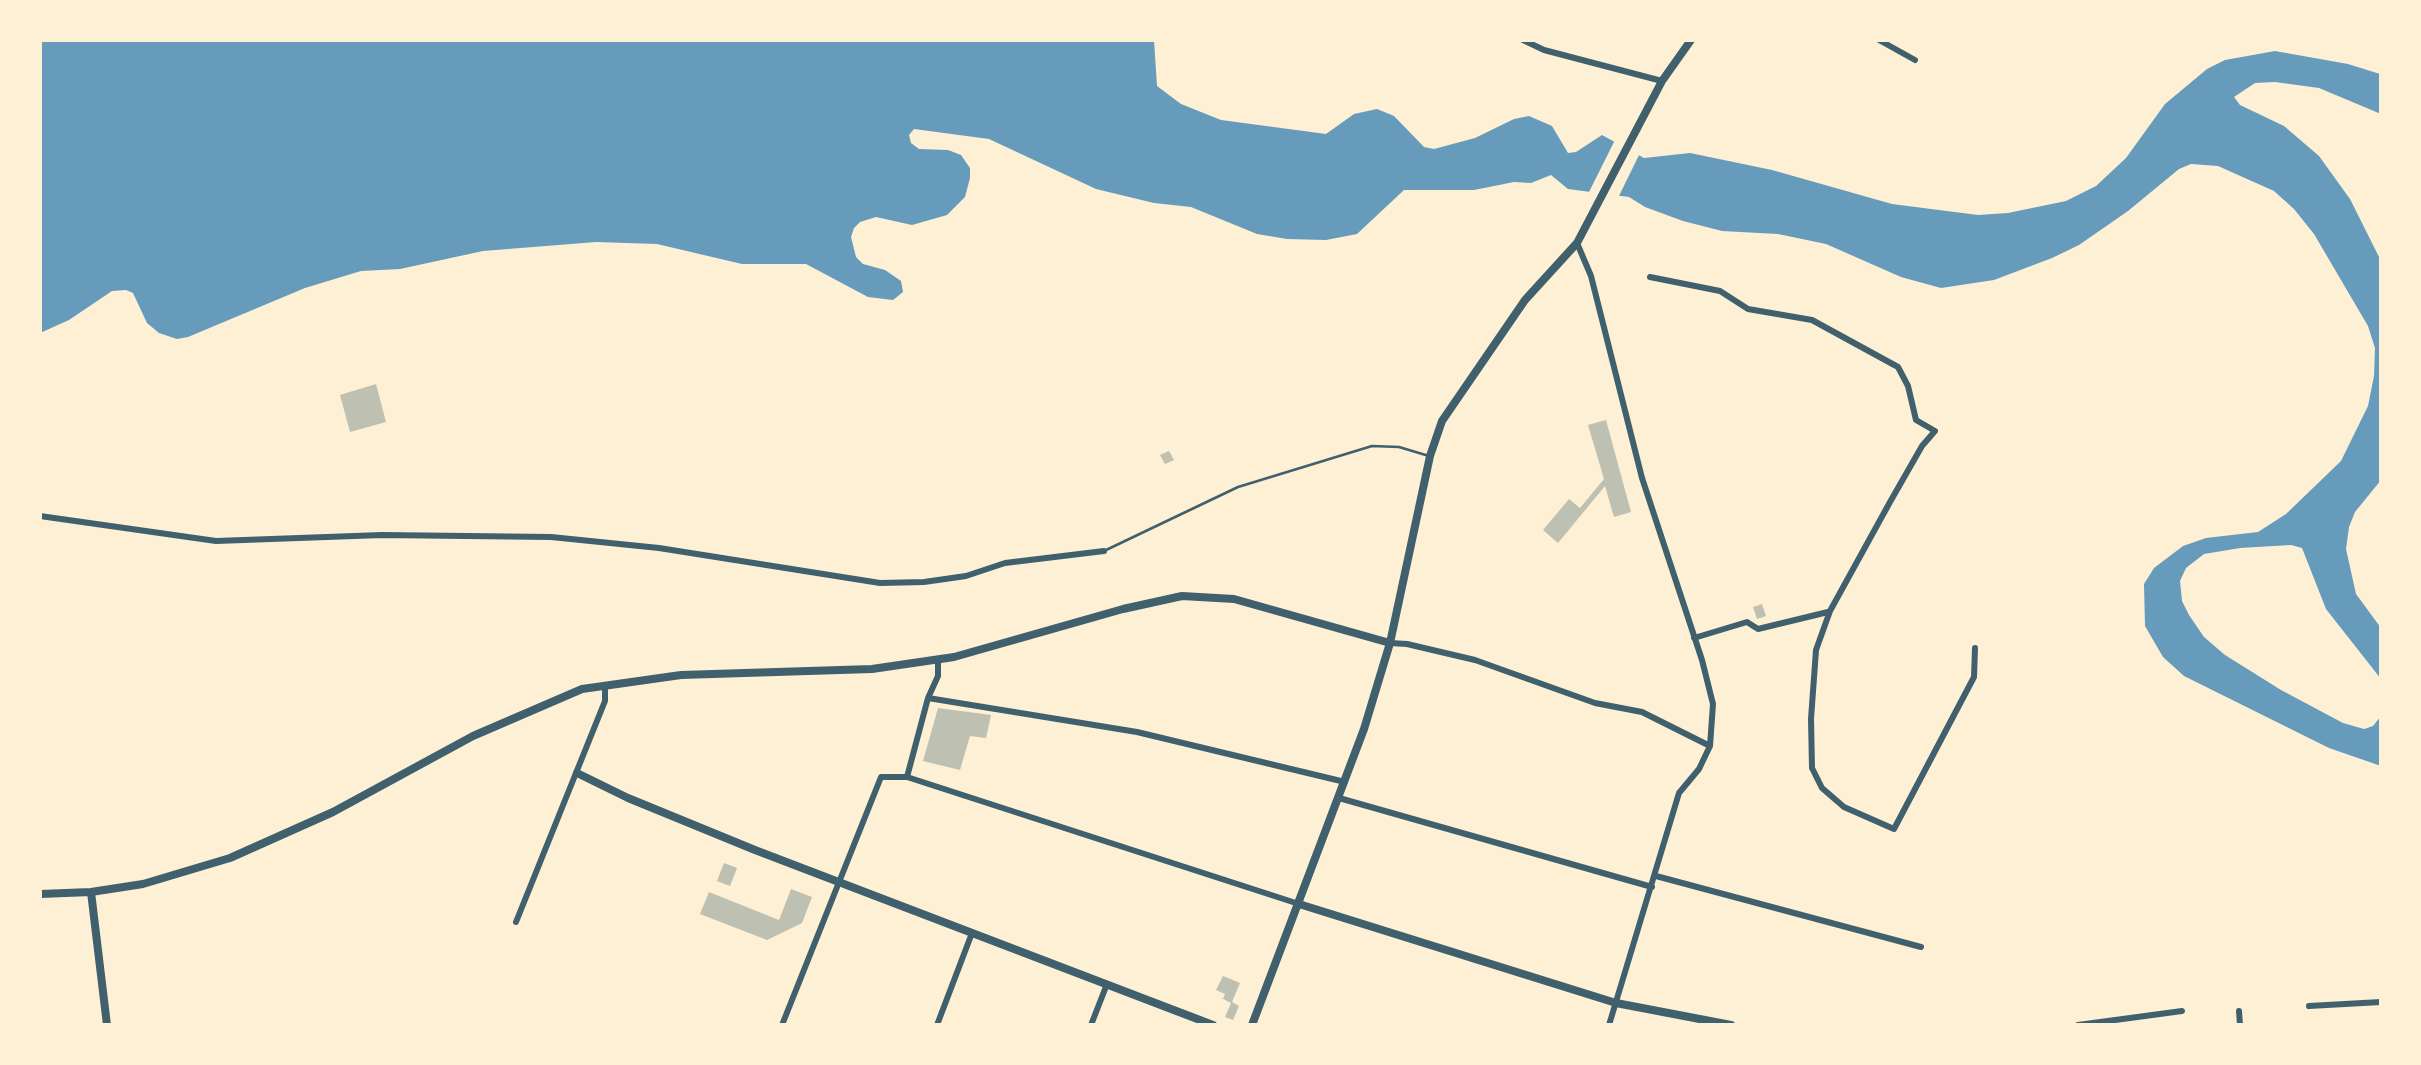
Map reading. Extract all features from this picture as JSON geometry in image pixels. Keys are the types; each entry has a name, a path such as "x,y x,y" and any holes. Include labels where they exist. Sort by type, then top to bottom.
{"street":[{"path":"1523,40 1544,50 1662,80"},
{"path":"1252,1025 1345,782 1390,643 1430,456 1442,421 1525,300 1577,243 1662,80 1691,40"},
{"path":"1880,40 1915,60"},
{"path":"1577,243 1592,276 1642,478 1713,704 1710,746 1699,769 1679,793 1609,1025"},
{"path":"1650,278 1720,291 1748,309 1812,320 1898,367 1908,386 1916,420 1935,431 1922,446 1830,611 1816,650 1812,768 1822,788 1844,806 1894,829 1974,677 1975,648"},
{"path":"40,516 216,541 382,534 552,537 659,548 880,582 924,582 966,576 1005,563 1104,551"},
{"path":"40,894 92,892 194,872 333,812 502,722 582,689 680,675 872,669 938,659 1182,596 1234,599 1390,643 1475,660 1595,703 1642,712 1710,746"},
{"path":"1694,638 1747,622 1758,629 1830,611"},
{"path":"907,777 928,698 938,676 938,659"},
{"path":"516,922 605,702 605,686"},
{"path":"928,698 1137,732 1345,782"},
{"path":"577,773 628,798 1212,1025"},
{"path":"782,1025 881,776 907,777 1616,1004 1731,1025"},
{"path":"1339,798 1652,887"},
{"path":"1656,876 1922,946"},
{"path":"92,892 107,1025"},
{"path":"937,1025 972,932"},
{"path":"1091,1025 1107,984"},
{"path":"2309,1006 2381,1002"},
{"path":"2078,1025 2182,1011"},
{"path":"2239,1011 2240,1025"}],"lane":[{"path":"1104,551 1238,487 1372,446 1399,447 1430,456"}],"water":[{"path":"40,40 1154,40 1157,86 1181,104 1221,120 1326,134 1354,114 1377,109 1394,116 1424,147 1434,149 1475,138 1529,116 1552,126 1568,153 1602,135 1644,158 1690,153 1772,170 1892,204 1978,215 2066,201 2096,186 2126,158 2165,104 2207,69 2225,60 2275,51 2348,64 2380,74 2381,114 2319,88 2275,82 2255,83 2234,97 2240,105 2284,126 2319,156 2350,199 2381,261 2381,480 2355,512 2346,549 2356,594 2381,628 2381,679 2326,609 2302,548 2240,548 2204,554 2186,568 2180,581 2182,601 2189,615 2204,637 2225,655 2343,723 2364,729 2373,726 2381,716 2381,766 2329,748 2184,676 2163,657 2145,626 2144,584 2154,568 2183,546 2206,538 2258,532 2286,514 2341,461 2368,406 2374,376 2375,348 2368,326 2314,234 2274,191 2218,166 2191,164 2179,169 2128,211 2079,245 2052,258 1994,280 1941,288 1901,277 1826,244 1778,234 1722,231 1683,221 1629,197 1568,189 1551,175 1531,183 1514,182 1474,190 1404,190 1357,234 1326,240 1287,239 1257,234 1191,207 1096,189 989,139 914,129 909,135 911,143 919,149 948,150 961,155 970,168 970,178 965,197 947,215 912,225 876,217 854,228 851,237 856,257 901,281 903,292 893,300 868,297 806,264 742,264 657,244 596,242 483,251 400,269 361,271 305,288 177,339 159,333 147,323 133,293 112,291 69,320 40,333"}],"pier":[{"path":"1616,138 1641,151 1617,200 1587,196"}],"building":[{"path":"376,384 386,422 350,432 340,395"},
{"path":"1606,420 1631,512 1614,517 1605,486 1558,543 1543,530 1569,499 1580,508 1604,479 1588,425"},
{"path":"1169,451 1174,460 1165,464 1160,455"},
{"path":"1762,604 1766,616 1757,619 1753,607"},
{"path":"938,708 991,715 986,738 970,736 960,770 923,761"},
{"path":"724,863 737,868 730,886 717,881"},
{"path":"791,889 812,897 802,923 767,940 700,914 709,892 779,920"},
{"path":"1223,976 1240,983 1232,1002 1239,1006 1233,1020 1225,1017 1231,1003 1216,990"}]}
